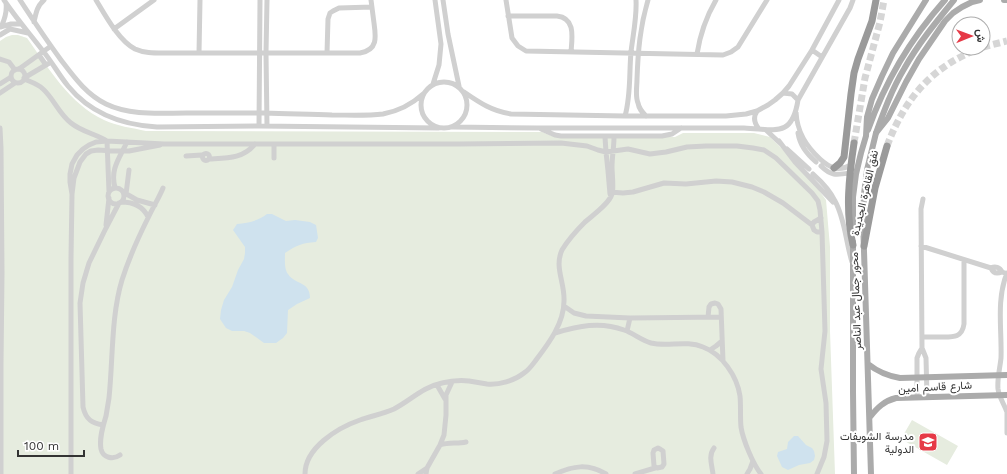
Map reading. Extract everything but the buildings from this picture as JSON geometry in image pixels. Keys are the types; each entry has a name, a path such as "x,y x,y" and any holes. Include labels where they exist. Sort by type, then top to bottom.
{"highway":[{"path":"834,168 844,157 854,73 871,25 876,0"},
{"name":"نفق القاهرة الجديدة","path":"853,245 849,224 848,196 854,143"},
{"name":"نفق القاهرة الجديدة","path":"864,246 875,188 887,146"}],"main road":[{"name":"محور جمال عبد الناصر","path":"854,473 852,392 853,210 858,164 866,136 866,123 869,111 880,81 896,48 926,0"},
{"path":"922,6 930,0"},
{"path":"866,136 878,103 898,65 921,30 945,0"},
{"path":"949,17 954,6 954,0"},
{"path":"876,133 903,70 926,34 954,0"},
{"name":"محور جمال عبد الناصر","path":"871,474 863,219 867,170 876,133 888,118 922,53 949,17 962,7 980,0"},
{"name":"شارع قاسم امين","path":"868,364 876,370 890,376 900,378 1007,376"},
{"name":"شارع قاسم امين","path":"870,417 877,408 888,401 900,398 1007,394"}],"street":[{"path":"20,0 51,46 76,79 86,90 100,100 118,109 131,112 154,113 267,113 353,116 384,114 405,107 423,94 433,84 446,81 459,86 467,98 468,105 464,118 453,127"},
{"path":"34,22 40,3 44,0"},
{"path":"96,0 114,29 130,46 144,52 163,53 365,52 370,50 373,46 376,36 371,0"},
{"path":"114,29 154,0"},
{"path":"199,53 200,0"},
{"path":"433,84 439,65 441,44 435,0"},
{"path":"443,0 448,34 459,86"},
{"path":"506,0 512,38 521,49 530,51 723,55 735,50 741,43 767,0"},
{"path":"625,116 629,95 636,0"},
{"path":"646,116 640,109 637,100 638,54 641,27 648,0"},
{"path":"698,54 702,29 716,0"},
{"path":"464,92 485,106 502,113 511,114 625,116 741,115 757,111 768,105 783,93 812,50 839,0"},
{"path":"816,162 808,155 798,136 796,112 798,100 850,8 853,0"},
{"path":"5,1 69,87 85,103 94,109 118,120 142,126 681,128 758,129 775,131 788,125 796,112"},
{"path":"1,27 6,12 5,1"},
{"path":"259,126 260,2 267,2 267,126"},
{"path":"327,53 328,19 330,13 339,8 372,7"},
{"path":"508,16 557,16 565,18 572,27 571,52"},
{"path":"1,27 11,24 21,24"},
{"path":"0,35 10,29 28,32"},
{"path":"0,84 10,77 12,72 51,46"},
{"path":"812,50 822,57"},
{"path":"39,55 46,65"},
{"path":"0,59 9,62 23,72 24,78"},
{"path":"0,93 16,83 20,83 24,78 51,62"},
{"path":"10,77 12,81 16,83"},
{"path":"24,78 43,89 60,112 71,123 82,130 108,141"},
{"path":"783,93 792,94 798,100"},
{"path":"423,94 421,106 424,118 433,126 439,128"},
{"path":"757,111 754,120 758,129"},
{"path":"797,124 802,137 810,149 826,165 834,168 844,168 851,165"},
{"path":"0,128 2,242 0,342 1,474"},
{"path":"538,128 561,136 605,137 667,136 677,132 681,128"},
{"path":"768,131 808,169"},
{"path":"605,137 611,194"},
{"path":"304,474 306,462 323,440 358,420 382,414 395,408 419,392 437,384 465,381 488,384 506,382 515,379 531,366 545,349 555,333 562,316 564,294 559,268 561,253 579,228 604,206 611,194 614,137"},
{"path":"106,228 109,195 108,141"},
{"path":"72,194 70,174 72,164 77,155 89,145 96,142 108,141 164,144 561,143 588,146 606,152 628,149 643,153 656,154 687,147 737,146 764,150 776,158 812,193 819,205 822,232 825,330 821,369 826,403 827,442 824,457 817,474"},
{"path":"115,188 114,170 127,142"},
{"path":"779,142 795,162 829,197 841,214"},
{"path":"71,474 70,326 72,194 76,170 83,157 91,151 136,150 164,144"},
{"path":"186,156 202,155 202,158 206,160 239,156 255,144"},
{"path":"274,144 274,158"},
{"path":"821,166 833,174 838,175 850,173"},
{"path":"103,425 87,418 83,407 80,303 87,269 106,228 124,198 129,170"},
{"path":"814,174 830,192 836,202 841,214 846,242 853,265"},
{"path":"611,194 633,192 664,183 686,184 716,181 732,182 764,192 783,203 812,225 814,230 822,232"},
{"path":"115,188 109,195 111,202 114,204 129,203 137,205 142,208 148,217"},
{"path":"115,188 120,189 124,193 143,202 155,205"},
{"path":"120,455 109,458 103,454 101,450 103,425 110,389 119,292 128,263 148,217 163,188"},
{"path":"923,199 921,207 922,348 925,354 926,362 927,397"},
{"path":"812,225 821,218"},
{"path":"921,246 991,268 992,271 1004,273"},
{"path":"922,337 953,337 957,336 962,331 964,324 964,260"},
{"path":"991,268 997,267 1004,273"},
{"path":"1004,273 1001,295 1001,354 998,387 999,395 1007,412 1007,433"},
{"path":"708,317 709,307 711,304 718,304 721,307 723,361"},
{"path":"564,306 570,311 582,316 630,318 721,317"},
{"path":"627,331 630,318"},
{"path":"555,333 595,324 618,328 627,331 641,340 653,343 690,344 698,345 710,350 723,361 738,386 740,396 741,426 744,438 753,460 761,474"},
{"path":"710,350 722,341"},
{"path":"917,397 917,361 922,348"},
{"path":"426,474 427,468 444,435 447,391 452,382"},
{"path":"437,384 446,400"},
{"path":"444,435 450,442"},
{"path":"440,445 450,442 457,444 466,442"},
{"path":"714,448 710,456 714,474"},
{"path":"747,474 753,460"},
{"path":"555,474 571,468 585,466 595,468 606,474"},
{"path":"418,474 427,468"},
{"path":"635,474 655,468"}],"shaded area":[{"path":"12,35 27,38 61,85 81,105 92,113 114,124 146,131 542,132 552,136 675,137 683,133 754,133 770,137 805,171 826,200 830,247 830,331 835,474 0,474 0,41"},
{"path":"912,420 958,446 947,465 901,439"}],"water":[{"path":"267,214 272,214 286,221 295,220 310,222 316,225 318,238 316,242 300,245 285,253 287,272 294,280 308,289 310,298 288,310 287,333 276,343 264,343 250,333 244,331 232,331 226,328 220,319 224,300 232,287 244,259 245,253 245,247 233,230 237,224 253,221"},
{"path":"794,436 798,436 806,445 812,448 815,456 814,460 810,463 799,465 788,470 782,467 777,456 778,452 787,449 788,442"}],"tunnel":[{"path":"854,143 865,78 880,22 884,0"},
{"path":"991,45 1007,41"},
{"path":"887,146 902,113 922,86 934,74 962,56"}],"place":[{"name":"مدرسة الشويفات الدولية","path":"928,442"}]}
